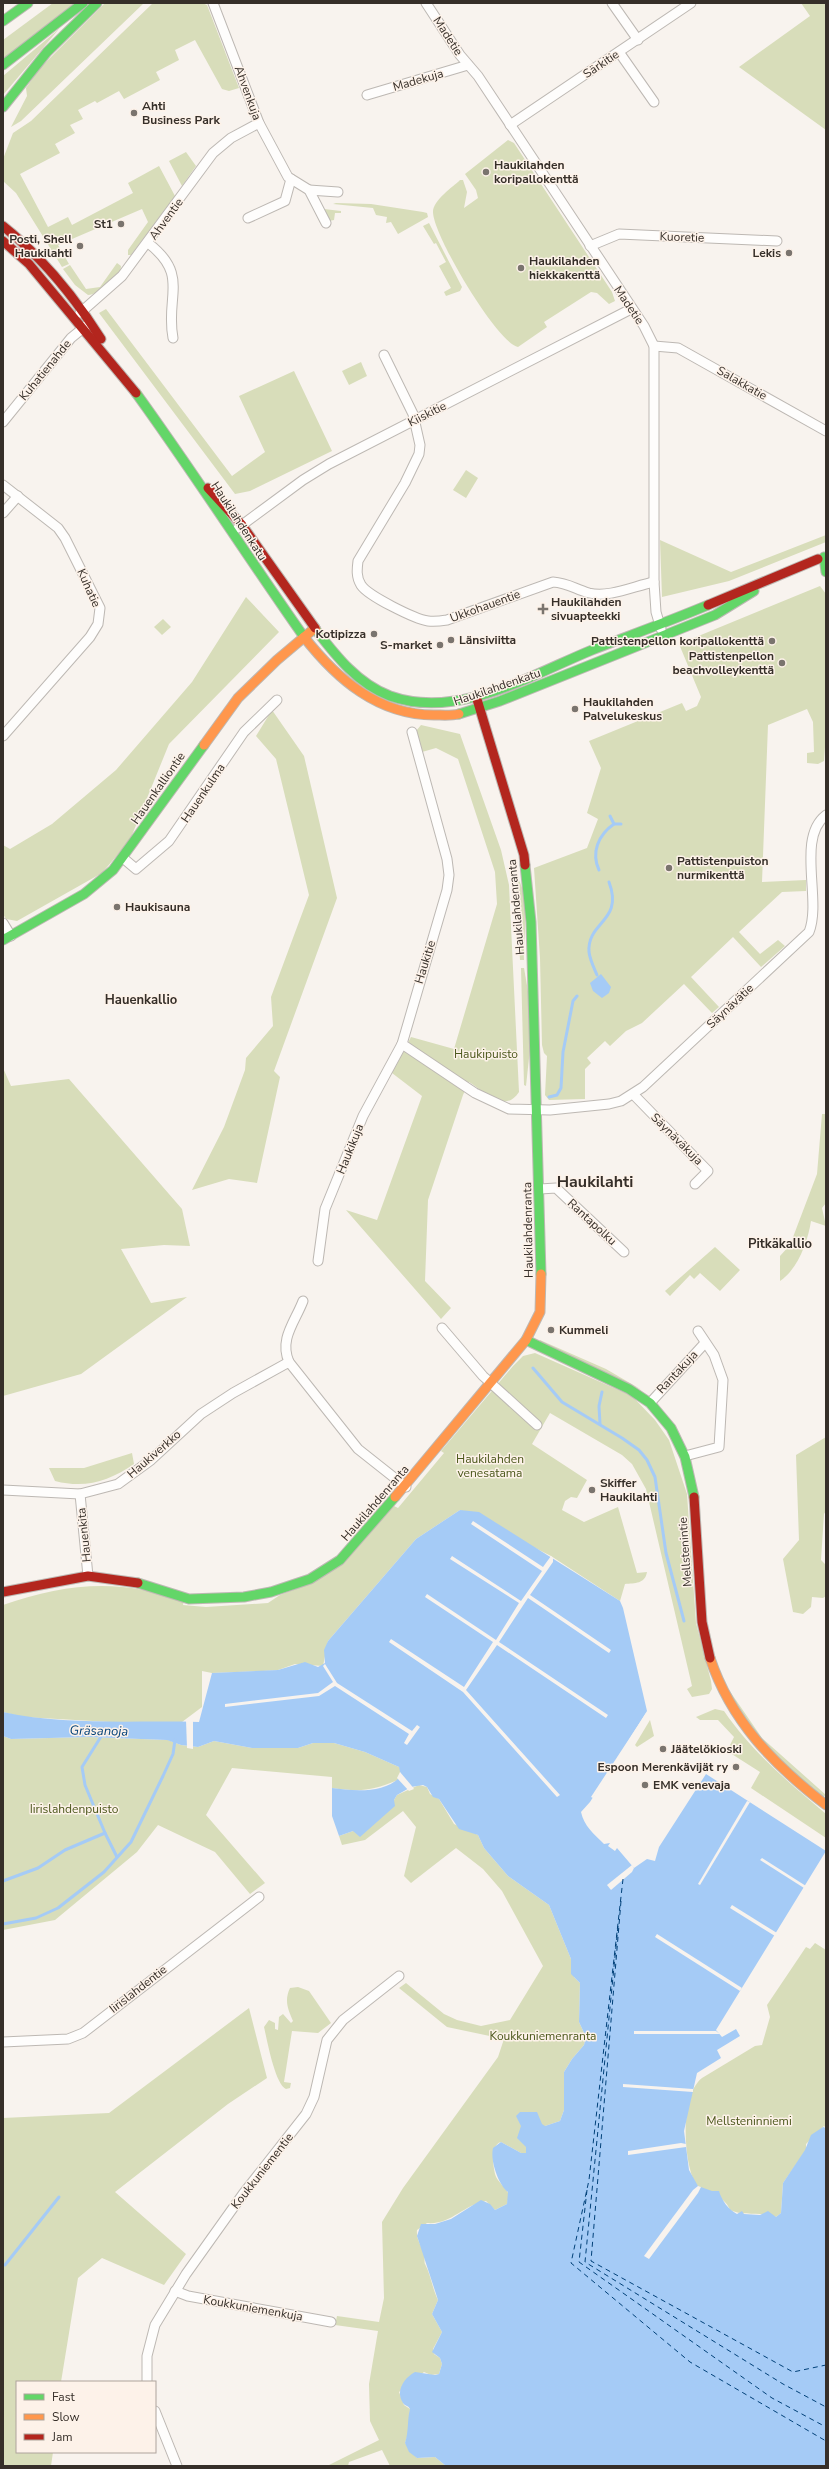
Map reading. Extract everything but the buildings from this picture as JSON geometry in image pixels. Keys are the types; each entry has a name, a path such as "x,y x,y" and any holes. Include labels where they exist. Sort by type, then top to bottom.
{"main road":[{"path":"3,21 28,3"},
{"path":"3,65 83,3"},
{"path":"3,107 16,87 52,46 98,3"},
{"name":"Haukilahdenkatu","path":"3,226 19,238 44,263 84,310 122,374"},
{"name":"Haukilahdenkatu","path":"3,241 29,264 122,374 197,477 231,533 319,656 355,688 381,704 400,712 437,716 456,715 480,708 715,615 760,588 824,558"},
{"name":"Haukilahdenkatu","path":"197,477 229,508 315,628 353,674 388,696 427,703 453,702 476,696 659,624 737,592 780,572 824,558"},
{"path":"824,558 826,572"},
{"name":"Hauenkalliontie","path":"7,938 84,894 100,881 123,858 202,745 238,698 277,660 315,628"},
{"name":"Haukilahdenranta","path":"3,1592 88,1576 126,1580 169,1591 190,1590 210,1597 258,1595 292,1586 310,1579 340,1560 352,1549 406,1487 526,1340 540,1312 540,1189 537,1110 534,1089 532,922 524,855 476,696"},
{"name":"Mellstenintie","path":"526,1340 628,1388 650,1403 671,1429 685,1456 692,1484 705,1638 718,1681 736,1716 757,1745 826,1805"}],"street":[{"name":"Ahvenkuja","path":"213,3 259,123 291,179 309,190 338,192"},
{"name":"Madetie","path":"426,3 468,65 478,76 654,346"},
{"path":"612,3 638,40"},
{"name":"Särkitie","path":"510,125 691,3"},
{"path":"619,52 654,102"},
{"name":"Madekuja","path":"367,95 468,65"},
{"name":"Ahventie","path":"74,317 122,276 148,243 213,153 231,138 259,123"},
{"path":"248,218 284,201 291,179"},
{"path":"309,190 326,223"},
{"name":"Kuoretie","path":"590,246 619,234 777,241"},
{"path":"148,243 168,261 174,285 171,326 173,338"},
{"name":"Kiiskitie","path":"231,533 323,468 631,309"},
{"name":"Kuhatienahde","path":"3,422 71,338 91,322"},
{"path":"654,346 654,582 659,624 664,636"},
{"name":"Salakkatie","path":"654,346 678,348 826,431"},
{"name":"Ukkohauentie","path":"384,355 410,406 420,444 417,462 358,560 356,572 361,584 367,591 416,618 434,622 452,618 553,582 566,582 589,593 601,594 654,582"},
{"name":"Kuhatie","path":"3,485 58,528 65,538 97,599 100,617 90,637 3,736"},
{"path":"3,513 18,496"},
{"name":"Hauenkulma","path":"123,858 136,869 169,841 244,732 277,700"},
{"name":"Haukitie","path":"402,1044 447,890 449,875 447,859 412,732"},
{"name":"Säynävätie","path":"537,1110 597,1107 621,1101 633,1094 809,932 812,918 813,836 818,823 826,815"},
{"path":"3,923 7,938"},
{"path":"402,1044 470,1090 500,1107 537,1110"},
{"name":"Haukikuja","path":"318,1261 325,1209 363,1116 402,1044"},
{"name":"Säynäväkuja","path":"633,1094 708,1171 695,1184"},
{"name":"Rantapolku","path":"540,1189 556,1188 624,1252"},
{"path":"303,1300 284,1343 284,1352 288,1362 358,1449 406,1487"},
{"path":"442,1328 483,1376 492,1382 536,1425"},
{"path":"698,1331 705,1343"},
{"name":"Rantakuja","path":"650,1403 705,1343 714,1355 723,1380 719,1447 685,1456"},
{"name":"Haukiverkko","path":"3,1490 80,1494 118,1484 151,1460 201,1414 233,1393 288,1362"},
{"name":"Hauenkita","path":"80,1494 88,1576"},
{"name":"Iirislahdentie","path":"3,2042 68,2039 83,2033 259,1897"},
{"name":"Koukkuniementie","path":"147,2381 146,2367 150,2342 155,2325 175,2291 243,2194 306,2114 314,2097 327,2040 343,2020 399,1976"},
{"name":"Koukkuniemenkuja","path":"175,2291 188,2296 331,2322"},
{"path":"156,2414 177,2466"}],"green space":[{"path":"53,3 76,3 3,60 3,40"},
{"path":"105,3 144,3 21,121 11,127 27,96 26,88 40,68"},
{"path":"153,3 202,3 207,5 239,88 229,91 222,89 195,40 175,50 179,60 156,72 160,80 124,99 119,91 97,103 95,101 78,110 83,119 70,125 75,133 55,144 60,153 20,174 48,227 68,217 72,225 133,193 128,183 159,166 175,196 131,255 128,255 128,250 148,222 142,209 58,245 69,264 62,267 16,193 3,181 3,159 13,133 31,121"},
{"path":"801,3 826,3 826,130 739,67 810,16"},
{"path":"59,29 3,95 3,76"},
{"name":"Haukilahden hiekkakenttä","path":"508,140 514,143 612,292 615,301 609,304 597,293 591,292 544,322 547,327 518,347 508,341 496,327 468,287 443,242 433,212 436,203 440,198 460,180 463,180 467,192 464,208 478,198 476,190 465,174"},
{"path":"186,152 196,166 182,186 169,161"},
{"path":"333,204 371,204 423,212 427,213 428,217 398,234 391,222 386,223 387,217 376,215 373,208"},
{"path":"324,209 341,211 341,213 335,213 334,220 329,221"},
{"path":"429,223 462,287 460,291 446,296 444,292 451,288 439,266 446,262 436,243 434,244 423,226"},
{"path":"117,263 121,266 118,276 114,281 104,289 88,295 75,285 63,269 70,265 86,289 100,287"},
{"path":"106,309 232,476 265,452 239,396 294,371 332,451 250,491 235,494 99,313"},
{"path":"361,362 367,376 349,385 342,371"},
{"path":"466,470 478,478 466,498 453,490"},
{"path":"826,535 826,542 729,581 662,597 660,540 731,572"},
{"path":"820,586 826,594 826,733 824,761 818,764 807,763 807,753 814,752 813,722 807,709 768,725 762,882 806,880 806,891 782,892 739,932 760,954 778,940 785,946 761,967 733,937 691,977 719,1007 712,1013 684,984 642,1023 626,1031 610,1046 605,1041 587,1058 591,1063 585,1069 585,1099 549,1100 545,1095 547,1056 544,1053 542,1045 540,958 534,868 587,848 598,819 587,813 601,768 589,741 682,703 686,711 697,706 701,697 679,644"},
{"path":"246,597 279,632 169,744 130,840 102,873 17,921 6,919 3,914 3,845 10,849 52,824 116,770 192,682"},
{"path":"163,619 171,627 162,635 154,627"},
{"path":"272,710 304,756 337,898 274,1071 280,1077 257,1183 229,1179 192,1190 224,1127 245,1070 246,1058 273,1026 271,997 309,895 276,759 256,736"},
{"name":"Haukipuisto","path":"421,725 460,734 501,850 509,885 519,1092 508,1101 501,1101 488,1095 469,1082 463,1095 428,1200 425,1281 451,1308 441,1319 346,1210 377,1220 422,1096 392,1073 411,1037 454,1049 497,904 495,872 458,759 436,748 422,752 416,731"},
{"path":"515,874 520,883 525,904 526,916 524,960 520,960"},
{"path":"521,968 524,968 529,997 530,1049 526,1086 524,1085"},
{"path":"3,1068 11,1086 69,1079 182,1209 190,1246 164,1245 121,1249 151,1303 187,1297 81,1374 3,1396"},
{"path":"822,1114 826,1114 826,1203 822,1208 826,1226 811,1221 805,1246 797,1262 780,1281 780,1256 790,1245 817,1174"},
{"path":"715,1247 740,1270 720,1291 700,1273 694,1279 690,1275 670,1296 665,1291"},
{"path":"540,1340 606,1369 642,1390 540,1342"},
{"name":"Haukilahden venesatama","path":"535,1353 632,1396 655,1420 669,1440 687,1494 696,1623 711,1681 712,1689 709,1694 692,1697 687,1689 692,1686 646,1489 632,1464 622,1455 550,1413 532,1444 587,1480 577,1498 571,1497 565,1501 562,1510 584,1522 618,1507 637,1573 647,1572 642,1581 625,1584 620,1601 551,1556 460,1510 416,1539 328,1641 323,1666 295,1664 278,1670 212,1673 202,1671 202,1707 182,1722 127,1723 23,1717 3,1712 3,1605 49,1592 71,1588 115,1586 160,1594 184,1601 183,1605 206,1607 268,1603 280,1595 304,1586 394,1506 398,1508 444,1453 441,1451 513,1366 523,1356"},
{"path":"826,1437 826,1511 824,1514 821,1560 826,1565 826,1596 823,1598 812,1597 811,1607 803,1614 793,1612 783,1559 799,1540 796,1455"},
{"path":"132,1453 134,1464 106,1479 87,1484 55,1481 49,1468 84,1468"},
{"path":"729,1690 762,1738 826,1795 823,1797 769,1749 746,1722"},
{"path":"715,1709 724,1711 735,1726 771,1766 826,1814 826,1838 751,1788 760,1772 727,1751 734,1737 718,1720 700,1720 696,1717"},
{"path":"650,1720 654,1736 637,1747 635,1745"},
{"name":"Iirislahdenpuisto","path":"3,1736 11,1739 88,1737 168,1740 181,1745 198,1747 214,1741 252,1748 298,1748 313,1743 334,1743 365,1752 399,1767 402,1772 398,1780 388,1784 366,1790 351,1790 332,1788 332,1777 232,1768 206,1815 265,1883 250,1894 215,1852 158,1825 137,1852 55,1920 3,1930"},
{"name":"Koukkuniemenranta","path":"419,1785 427,1787 430,1794 439,1799 454,1824 478,1835 484,1848 508,1876 549,1905 571,1959 574,1977 580,1983 579,2022 586,2037 584,2045 572,2059 564,2072 564,2110 560,2121 545,2126 526,2147 526,2153 521,2153 501,2142 495,2147 493,2156 495,2174 509,2195 507,2204 495,2210 486,2201 478,2203 450,2218 435,2223 427,2223 417,2230 417,2237 438,2300 432,2314 442,2332 433,2349 434,2354 440,2358 442,2364 439,2374 431,2375 424,2372 399,2392 404,2405 410,2409 409,2431 405,2443 417,2458 435,2457 446,2466 390,2466 382,2450 349,2462 348,2466 327,2466 379,2440 370,2421 369,2384 378,2331 335,2325 337,2316 379,2322 384,2298 382,2222 403,2188 498,2057 504,2039 447,2027 399,1988 406,1983 444,2014 457,2020 481,2026 510,2020 543,1966 502,1891 483,1869 456,1848 411,1883 404,1876 416,1827 403,1811 365,1840 342,1845 339,1836 353,1831 394,1800 397,1795"},
{"name":"Mellsteninniemi","path":"815,1943 826,1950 826,2128 824,2126 806,2144 806,2150 783,2183 781,2213 776,2217 765,2214 747,2214 736,2212 730,2210 718,2196 697,2186 695,2183 691,2173 686,2144 687,2113 690,2098 695,2086 702,2078 755,2046 762,2045 770,2017 767,2005 806,1947 810,1949"},
{"path":"298,1987 309,1991 331,2023 318,2033 292,2031 284,2082 291,2083 290,2088 286,2089 278,2079 275,2071 264,2027 269,2020 275,2023 275,2029 278,2030 279,2017 283,2014 291,2023 293,2021 288,2009 287,1997 290,1988"},
{"path":"249,2008 267,2078 228,2104 115,2192 186,2254 164,2285 102,2258 78,2278 61,2381 16,2381 16,2453 53,2453 51,2466 3,2466 3,2118 109,2113"}],"water":[{"path":"601,974 611,987 609,993 602,998 593,991 590,983"},
{"name":"Gräsanoja","path":"460,1510 479,1512 620,1601 623,1608 647,1711 590,1802 581,1812 584,1822 604,1844 610,1843 608,1846 615,1851 617,1848 634,1868 647,1859 655,1861 659,1847 706,1774 826,1851 716,2030 722,2037 736,2029 740,2036 717,2050 721,2058 697,2073 684,2131 689,2170 698,2186 712,2191 719,2191 726,2204 737,2214 742,2211 744,2214 760,2215 768,2211 776,2217 781,2213 783,2183 805,2150 811,2135 823,2127 826,2128 826,2466 446,2466 435,2457 417,2458 409,2452 405,2443 410,2409 404,2404 401,2398 400,2390 404,2381 415,2372 435,2375 439,2374 442,2364 440,2358 432,2352 442,2332 432,2314 438,2300 417,2236 421,2224 435,2224 451,2219 481,2200 490,2204 495,2210 507,2204 508,2192 498,2178 492,2153 493,2148 501,2142 521,2153 526,2153 526,2147 517,2138 521,2126 516,2116 520,2112 537,2112 542,2124 545,2126 560,2121 564,2110 564,2072 572,2059 584,2045 586,2037 579,2022 580,1983 571,1974 571,1959 549,1905 508,1876 484,1848 478,1835 459,1829 439,1799 433,1797 427,1787 423,1785 411,1787 397,1795 394,1800 395,1806 360,1837 353,1831 339,1836 332,1816 332,1788 369,1790 387,1786 401,1776 399,1767 365,1752 334,1743 313,1743 298,1748 252,1748 214,1741 198,1747 181,1745 167,1740 88,1737 11,1739 3,1736 3,1712 76,1721 199,1722 212,1673 278,1670 305,1662 318,1667 325,1663 324,1650 328,1641 416,1539"}],"pier":[{"path":"473,1521 543,1567 551,1556 553,1558 553,1562 530,1595 611,1650 609,1653 528,1598 499,1642 608,1715 606,1718 497,1645 466,1690 560,1795 557,1797 463,1692 389,1642 391,1639 464,1687 493,1642 425,1597 427,1594 496,1640 519,1603 450,1559 452,1556 521,1601 542,1571 471,1524"},
{"path":"325,1664 337,1683 412,1731 417,1725 420,1727 407,1745 404,1743 409,1734 335,1686 319,1696 225,1707 225,1704 318,1693 333,1682 323,1666"},
{"path":"646,1713 648,1714 593,1798 591,1797"},
{"path":"186,1720 193,1720 193,1749 187,1748"},
{"path":"400,1772 414,1789 409,1791 397,1778"},
{"path":"747,1801 750,1802 700,1885 698,1884"},
{"path":"762,1858 806,1886 804,1888 760,1860"},
{"path":"632,1865 634,1868 632,1872 611,1890 607,1885"},
{"path":"732,1905 777,1933 775,1936 730,1908"},
{"path":"657,1934 742,1988 740,1991 655,1937"},
{"path":"634,2031 716,2031 720,2034 634,2034"},
{"path":"623,2084 693,2089 693,2092 623,2087"},
{"path":"681,2143 686,2144 686,2147 628,2155 628,2151"},
{"path":"698,2186 701,2187 698,2193 649,2259 644,2256 693,2190"}],"waterway":[{"path":"599,870 596,851 600,839 608,828 614,824 610,816"},
{"path":"614,824 621,824"},
{"path":"597,975 589,952 590,942 593,934 609,914 612,905 612,895 609,882"},
{"path":"549,1097 557,1095 561,1088 563,1052 573,1001 577,996"},
{"path":"533,1368 562,1402 622,1438 639,1450 647,1460 655,1477 666,1553 684,1621"},
{"path":"600,1424 599,1406 602,1392"},
{"name":"Gräsanoja","path":"102,1735 82,1767 85,1785 105,1833"},
{"path":"3,1924 36,1918 58,1908 104,1872 131,1842 173,1754 175,1740"},
{"path":"3,1881 38,1868 65,1850 105,1833 117,1857"},
{"path":"5,2265 59,2197"}],"ferry route":[{"path":"623,1879 589,2180 571,2263 690,2362 826,2441"},
{"path":"621,1901 591,2261 793,2372 826,2365"},
{"path":"618,1926 585,2262 783,2384 826,2407"},
{"path":"587,2190 579,2262 772,2398 826,2427"}],"traffic: fast":[{"path":"3,21 28,3"},
{"path":"3,65 83,3"},
{"path":"3,107 47,52 97,3"},
{"path":"136,393 179,453 304,637"},
{"path":"824,557 826,572"},
{"path":"459,714 500,701 715,615 754,591"},
{"path":"316,630 348,668 378,691 390,696 416,702 442,702 468,699 519,682 592,650 708,605"},
{"path":"3,940 84,894 113,870 204,745"},
{"path":"525,865 531,922 541,1274"},
{"path":"526,1340 629,1389 650,1403 671,1428 685,1457 694,1497"},
{"path":"138,1583 189,1599 244,1597 271,1592 310,1579 340,1560 395,1497"}],"traffic: slow":[{"path":"204,745 238,698 277,660 315,628 316,630"},
{"path":"304,637 330,667 360,692 377,701 395,709 414,713 434,715 459,714"},
{"path":"395,1497 526,1340 540,1312 541,1274"},
{"path":"710,1658 719,1681 730,1702 742,1722 756,1740 789,1774 826,1805"}],"traffic: jam":[{"path":"3,226 18,238 57,278 91,323 101,339"},
{"path":"3,241 29,264 136,393"},
{"path":"208,488 242,525 315,628"},
{"path":"708,605 818,559"},
{"path":"476,696 524,855 525,865"},
{"path":"694,1497 702,1622 710,1658"},
{"path":"3,1592 88,1576 138,1583"}],"place":[{"name":"Ahti Business Park","path":"134,113"},
{"name":"Haukilahden koripallokenttä","path":"486,172"},
{"name":"St1","path":"121,224"},
{"name":"Posti, Shell Haukilahti","path":"80,246"},
{"name":"Lekis","path":"789,253"},
{"name":"Haukilahden hiekkakenttä","path":"521,268"},
{"name":"Haukilahden sivuapteekki","path":"543,609"},
{"name":"Kotipizza","path":"374,634"},
{"name":"Länsiviitta","path":"451,640"},
{"name":"Pattistenpellon koripallokenttä","path":"772,641"},
{"name":"S-market","path":"440,645"},
{"name":"Pattistenpellon beachvolleykenttä","path":"782,663"},
{"name":"Haukilahden Palvelukeskus","path":"575,709"},
{"name":"Pattistenpuiston nurmikenttä","path":"669,868"},
{"name":"Haukisauna","path":"117,907"},
{"name":"Kummeli","path":"551,1330"},
{"name":"Skiffer Haukilahti","path":"592,1490"},
{"name":"Jäätelökioski","path":"663,1749"},
{"name":"Espoon Merenkävijät ry","path":"736,1767"},
{"name":"EMK venevaja","path":"645,1785"}],"district":[{"name":"Hauenkallio","path":"141,1000"},
{"name":"Haukilahti","path":"595,1182"},
{"name":"Pitkäkallio","path":"780,1244"}]}
